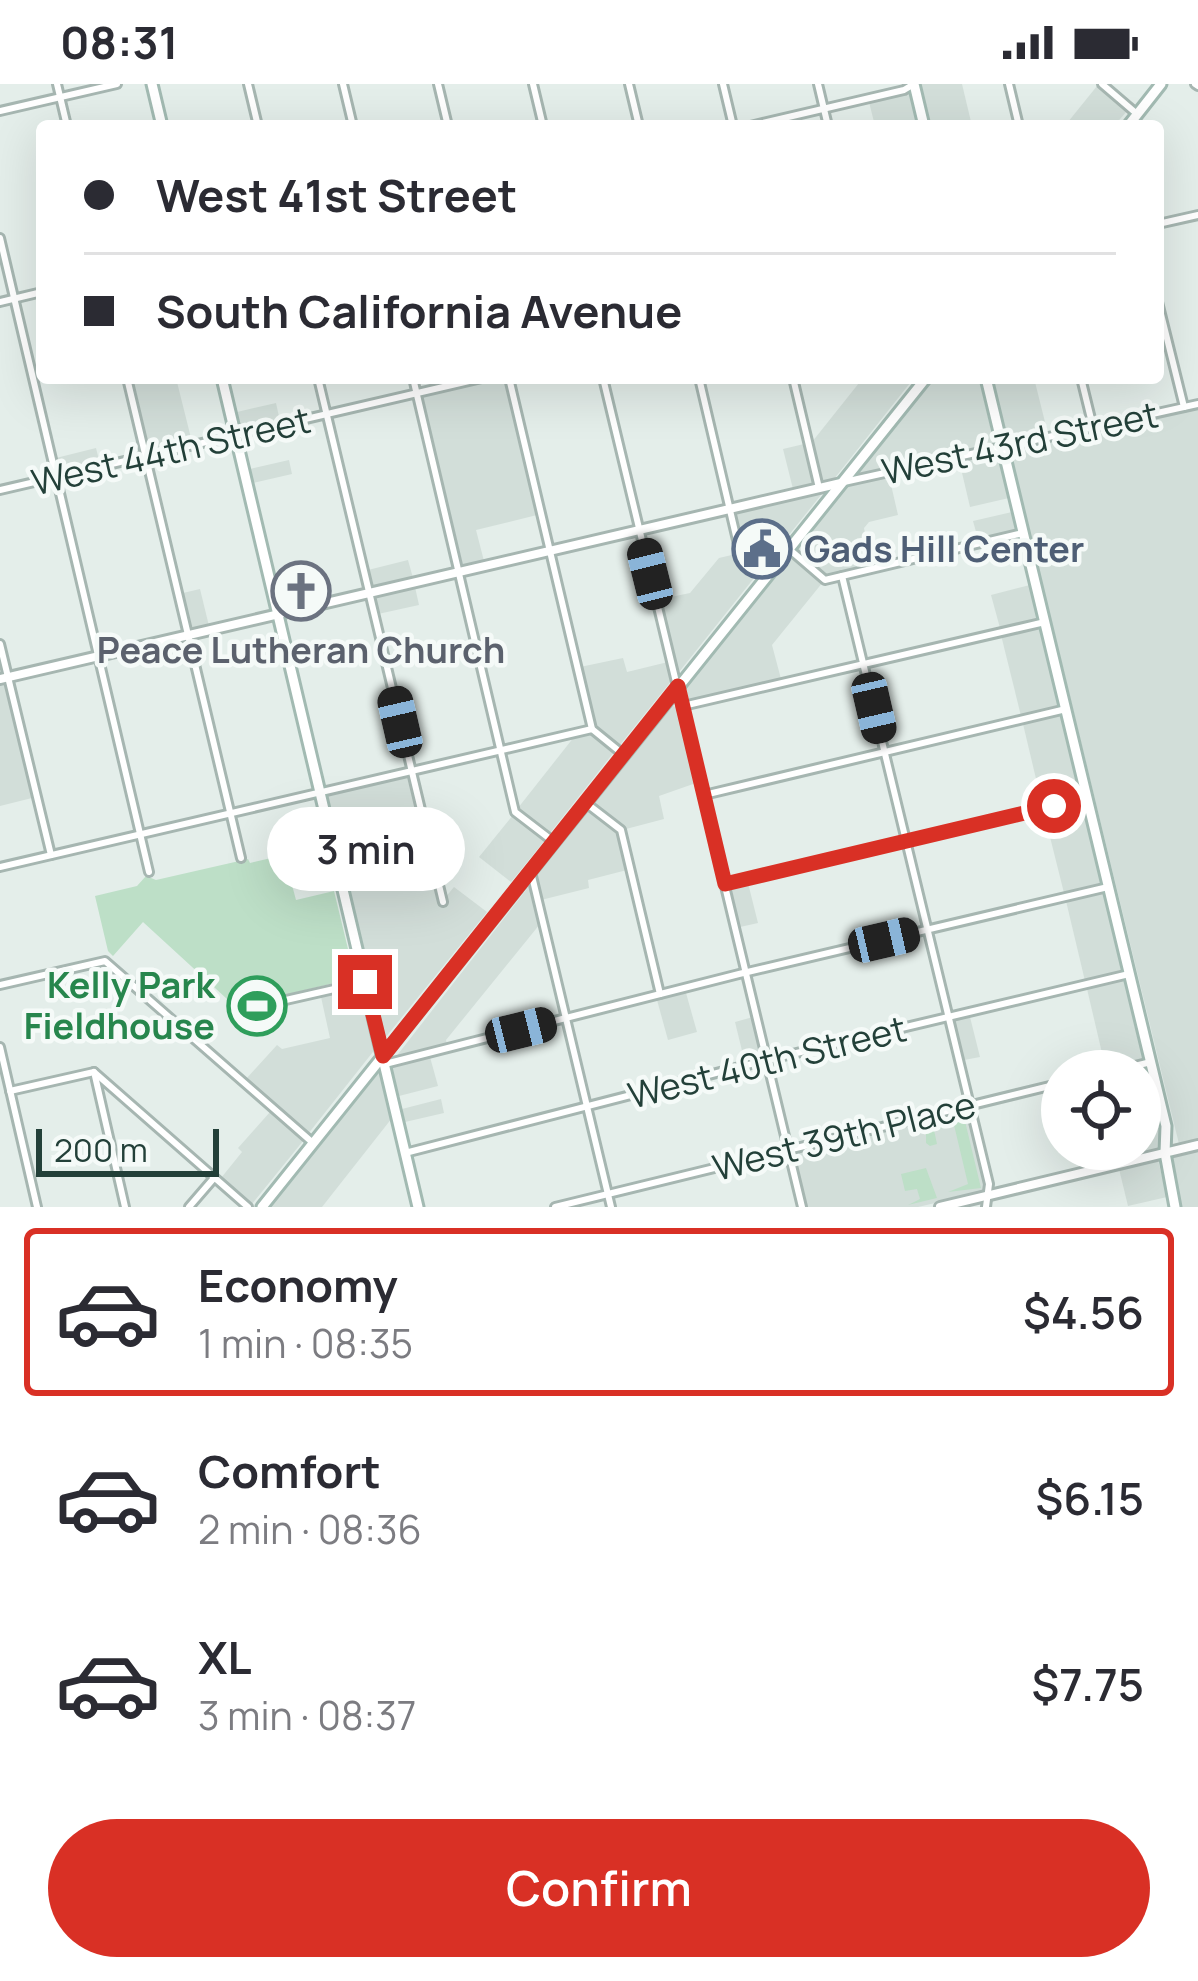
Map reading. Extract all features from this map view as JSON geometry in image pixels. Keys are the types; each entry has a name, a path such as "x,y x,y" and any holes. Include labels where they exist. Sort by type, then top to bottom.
{"main road":[{"path":"152,84 161,120"},
{"path":"914,84 923,120"},
{"path":"1132,120 1161,84"},
{"path":"223,384 418,1207"},
{"path":"262,1207 384,1060 916,384"},
{"path":"987,384 1148,1050"},
{"path":"1161,1105 1175,1207"}],"street":[{"path":"58,84 67,120"},
{"path":"0,111 117,84"},
{"path":"248,84 257,120"},
{"path":"343,84 352,120"},
{"path":"439,84 447,120"},
{"path":"533,84 542,120"},
{"path":"629,84 638,120"},
{"path":"723,84 732,120"},
{"path":"818,84 827,120"},
{"path":"776,120 914,84"},
{"path":"1009,84 1018,120"},
{"path":"1102,84 1137,114"},
{"path":"1164,223 1198,215"},
{"path":"0,238 149,872"},
{"path":"0,302 36,294"},
{"path":"1164,326 1184,407"},
{"path":"128,384 241,858"},
{"path":"320,384 442,902"},
{"path":"414,384 515,812 554,842"},
{"name":"West 44th Street","path":"0,490 456,384"},
{"path":"509,384 592,729 624,754"},
{"path":"604,384 802,1207"},
{"path":"700,384 740,553 767,576"},
{"path":"794,384 819,488"},
{"path":"1083,384 1094,428"},
{"name":"West 43rd Street","path":"842,482 1198,404"},
{"path":"4,678 842,482"},
{"path":"789,549 825,580 1023,533"},
{"path":"842,575 989,1184 986,1201"},
{"path":"683,706 1045,622"},
{"path":"0,644 4,678 51,855"},
{"path":"704,796 1066,709"},
{"path":"0,867 592,729"},
{"path":"725,884 1087,798"},
{"path":"586,802 621,830 661,994"},
{"path":"531,872 611,1207"},
{"path":"384,1060 1108,887"},
{"path":"0,986 105,962 313,1143"},
{"name":"West 40th Street","path":"405,1153 1130,974"},
{"path":"255,1026 277,1002 365,982"},
{"path":"0,1047 38,1207"},
{"path":"10,1091 94,1072"},
{"path":"94,1072 248,1207"},
{"path":"94,1072 125,1207"},
{"name":"West 39th Place","path":"556,1207 1041,1089"},
{"path":"940,1207 986,1201 1198,1145"},
{"path":"189,1207 214,1177"}],"shaded area":[{"path":"921,84 962,84 971,120 930,120"},
{"path":"1097,86 1127,111 1119,120 1070,120"},
{"path":"910,93 917,120 874,120 869,102"},
{"path":"134,384 178,384 192,442 150,452"},
{"path":"477,384 505,384 537,515 476,530 484,561 463,566 422,396"},
{"path":"858,384 909,384 834,479 822,482 812,442"},
{"path":"930,384 980,384 994,443 857,474"},
{"path":"994,384 1036,384 1048,434 1008,444"},
{"path":"276,403 280,421 241,430 237,412"},
{"path":"1198,409 1198,1140 1179,1144 1161,1070 1161,1050 1156,1050 1010,451"},
{"path":"804,444 814,485 793,489 783,449"},
{"path":"96,448 100,464 60,473 56,458"},
{"path":"997,451 1009,498 970,507 959,460"},
{"path":"289,460 292,474 253,483 250,469"},
{"path":"889,476 898,515 869,522 864,528 871,564 827,576 797,550 849,485"},
{"path":"825,490 764,566 744,552 735,512"},
{"path":"1012,512 1017,531 978,539 973,521"},
{"path":"736,554 758,573 679,672 661,599 690,593 719,558"},
{"path":"792,557 823,582 772,645 781,679 692,700 685,697 684,690"},
{"path":"408,560 413,578 372,588 368,570"},
{"path":"1030,585 1038,619 1000,628 991,595"},
{"path":"415,587 419,605 378,614 374,596"},
{"path":"200,589 209,626 191,630 183,593"},
{"path":"1040,627 1060,707 1021,716 1001,635"},
{"path":"623,658 627,672 668,662 672,680 619,746 595,726 580,667"},
{"path":"5,682 32,798 0,806 0,683"},
{"path":"673,706 679,708 696,783 659,796 664,819 626,829 594,803"},
{"path":"1062,715 1081,795 1042,804 1023,724"},
{"path":"591,733 614,752 550,833 518,808 574,737"},
{"path":"408,775 439,905 454,887 487,912 385,1038 327,795"},
{"path":"1083,804 1102,884 1064,893 1044,813"},
{"path":"588,810 618,833 627,870 588,880 589,888 541,900 536,876"},
{"path":"513,815 545,840 511,882 479,857"},
{"path":"748,883 758,923 740,927 731,887"},
{"path":"530,885 540,924 446,1040 447,1045 395,1058"},
{"path":"1104,892 1124,972 1085,981 1066,901"},
{"path":"1126,980 1143,1050 1101,1050 1087,989"},
{"path":"360,987 376,1048 308,1134 246,1079 277,1045 282,1049 330,1038 321,997"},
{"path":"686,993 697,1032 668,1040 657,1000"},
{"path":"753,1017 763,1058 745,1063 735,1022"},
{"path":"970,1017 980,1057 964,1060 954,1021"},
{"path":"430,1057 438,1086 399,1096 392,1067"},
{"path":"381,1070 392,1118 322,1207 271,1207"},
{"path":"441,1099 444,1113 405,1122 402,1109"},
{"path":"967,1111 986,1191 918,1207 807,1207 794,1152"},
{"path":"270,1112 303,1141 252,1204 221,1178 242,1152 238,1148"},
{"path":"1198,1150 1198,1207 1182,1207 1171,1157"},
{"path":"1119,1170 1160,1170 1167,1197 1128,1206"}],"green space":[{"path":"284,855 296,900 334,891 355,978 264,1000 266,1009 251,1021 143,922 113,956 108,951 95,896 137,886 146,876 156,880"},
{"path":"964,1117 981,1188 948,1192 968,1184 954,1125 934,1130 937,1144 930,1146 926,1130"},
{"path":"926,1168 937,1198 908,1205 920,1199 917,1189 905,1191 901,1174"}],"place":[{"name":"Gads Hill Center","path":"762,549"},
{"name":"Peace Lutheran Church","path":"301,591"},
{"name":"Kelly Park Fieldhouse","path":"257,1006"}],"route":[{"path":"365,982 383,1056 678,686 725,884 1054,806"}]}
